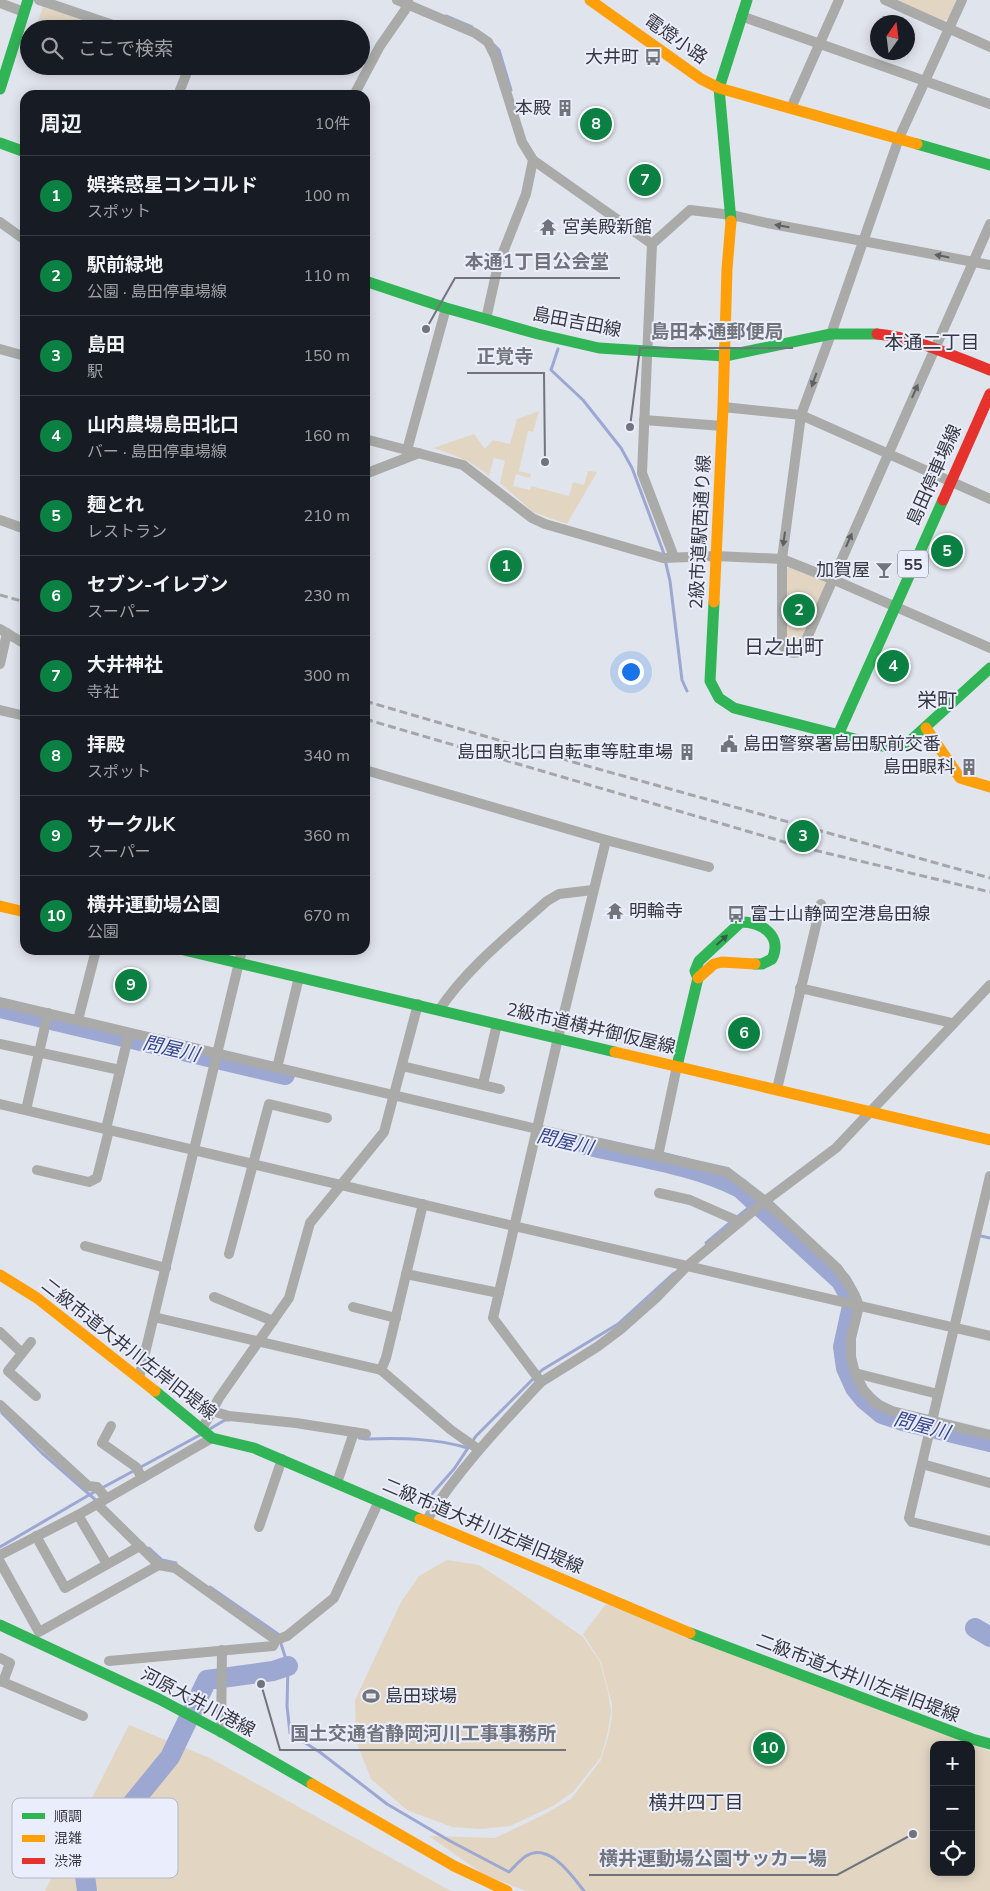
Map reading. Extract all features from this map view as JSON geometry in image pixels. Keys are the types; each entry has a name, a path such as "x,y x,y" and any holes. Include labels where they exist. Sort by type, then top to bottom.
{"street":[{"path":"21,20 28,0"},
{"path":"39,0 93,20"},
{"name":"電燈小路","path":"590,0 701,78 719,88 990,165"},
{"path":"719,88 747,0"},
{"path":"791,108 839,0"},
{"path":"885,0 990,47"},
{"path":"962,0 899,138 802,415 782,559 782,645 792,653 800,652 803,647 990,224"},
{"path":"370,65 388,36 404,1 475,33 488,42 495,56 522,142 533,160 652,244"},
{"path":"0,3 24,12"},
{"path":"741,16 990,104"},
{"path":"0,89 20,24"},
{"path":"180,90 186,75"},
{"path":"357,90 365,75"},
{"name":"2級市道駅西通り線","path":"719,88 732,215 727,269 723,407 710,681 714,694 725,704 838,734"},
{"path":"0,143 20,150"},
{"path":"486,319 498,265 526,194 533,160"},
{"path":"674,557 642,473 652,244 690,210 732,215 990,265"},
{"path":"0,222 20,236"},
{"name":"島田吉田線","path":"370,283 446,308 585,345 646,352 725,356 831,334 857,333 888,335 990,370"},
{"path":"407,450 446,308"},
{"path":"0,350 20,355"},
{"name":"島田停車場線","path":"838,734 990,394"},
{"path":"723,407 802,415 990,499"},
{"path":"644,420 722,426"},
{"path":"370,440 463,465 532,518 545,524 663,558 716,556 782,559 832,578 990,648"},
{"path":"370,472 419,452"},
{"path":"0,520 20,527"},
{"path":"0,664 3,631 20,641"},
{"path":"838,734 886,747 899,746 910,741 926,728 990,668"},
{"path":"0,710 20,715"},
{"path":"926,728 960,778 990,787"},
{"path":"370,771 606,840 709,867"},
{"path":"541,1382 493,1318 606,840"},
{"path":"439,1010 472,969 547,901 559,894 593,890"},
{"path":"777,1089 821,904"},
{"path":"0,906 20,911"},
{"path":"658,1156 698,978 695,971 699,961 741,922 750,921 760,924 773,936 776,948 770,961 764,964 726,961 716,963 698,978"},
{"path":"78,1020 95,955"},
{"name":"2級市道横井御仮屋線","path":"204,955 990,1140"},
{"path":"139,1378 241,955"},
{"path":"277,1068 299,977"},
{"path":"426,1521 478,1449 541,1382 597,1347 621,1329 656,1298 687,1266 765,1202 836,1148 952,1023 990,985"},
{"path":"800,988 952,1023"},
{"path":"0,1002 394,1096 727,1172 765,1202 838,1269 849,1285 858,1306 850,1350 855,1373 862,1389 876,1403 892,1411 990,1435"},
{"path":"202,1429 212,1411 289,1298 310,1223 384,1132 418,1004"},
{"path":"26,1110 48,1013"},
{"path":"483,1084 497,1024"},
{"path":"37,1170 89,1182 97,1178 129,1033"},
{"path":"0,1044 120,1070"},
{"path":"402,1066 500,1088"},
{"path":"0,1104 514,1226 990,1336"},
{"path":"229,1254 269,1104 327,1118"},
{"path":"990,1176 909,1518 912,1522 990,1541"},
{"path":"659,1193 690,1200 740,1222"},
{"path":"381,1370 386,1358 423,1204"},
{"path":"85,1246 166,1268"},
{"path":"406,1274 499,1294"},
{"name":"二級市道大井川左岸旧堤線","path":"0,1275 38,1298 212,1438 254,1448 761,1661 990,1744"},
{"path":"214,1297 273,1320"},
{"path":"353,1307 396,1318"},
{"path":"154,1317 381,1370 452,1430 478,1449"},
{"path":"0,1332 22,1353"},
{"path":"32,1342 8,1371 36,1396"},
{"path":"855,1373 938,1394"},
{"path":"0,1405 88,1486 97,1488 102,1501 140,1546 160,1565 175,1568 276,1640"},
{"path":"212,1411 229,1416 296,1423 366,1434"},
{"path":"111,1426 102,1443 136,1467 142,1478"},
{"path":"337,1483 354,1432"},
{"path":"0,1555 78,1515 212,1438"},
{"path":"259,1527 282,1460"},
{"path":"922,1464 990,1482"},
{"path":"109,1661 273,1646 276,1640 287,1636 334,1598 379,1501"},
{"path":"78,1515 107,1564"},
{"path":"36,1536 64,1588 140,1546"},
{"path":"0,1562 38,1632 160,1565"},
{"name":"河原大井川港線","path":"0,1625 94,1668 221,1733 454,1866 507,1891"},
{"path":"221,1733 222,1650"},
{"path":"0,1658 10,1664 2,1682 83,1716"}],"shaded area":[{"path":"896,0 956,0 948,19 943,21"},
{"path":"43,7 85,20 38,20"},
{"path":"539,411 533,432 528,431 519,471 531,474 530,478 516,474 513,486 530,490 531,486 569,496 573,482 584,485 588,471 597,472 567,524 533,512 500,483 505,461 494,458 489,476 463,459 433,448 474,434 485,449 493,440 510,444 517,419"},
{"path":"791,565 826,578 827,584 799,645 789,647 784,643 784,571"},
{"path":"447,1560 479,1565 583,1637 600,1662 608,1692 611,1712 601,1757 573,1792 553,1806 510,1826 480,1829 452,1827 407,1810 371,1779 356,1741 355,1700 401,1602 419,1576"},
{"path":"606,1604 964,1741 930,1741 930,1876 975,1876 975,1745 990,1751 990,1891 526,1891 483,1874 429,1836 495,1838 571,1799 601,1760 609,1734 612,1704 601,1662 583,1634"},
{"path":"129,1725 210,1758 451,1891 45,1891 52,1878 178,1878 178,1798 92,1798"}],"waterway":[{"path":"446,16 472,27"},
{"path":"494,45 499,50 511,90"},
{"path":"558,349 551,370 583,400 621,448 632,468 663,551 670,581 682,680 687,691"},
{"name":"問屋川","path":"0,1008 285,1075"},
{"name":"問屋川","path":"586,1145 685,1167 740,1188 841,1281 850,1297 852,1306 843,1347 846,1368 855,1388 864,1399 882,1414 903,1421 990,1442"},
{"path":"737,1217 756,1202"},
{"path":"706,1243 732,1221"},
{"path":"981,1236 990,1238"},
{"path":"423,1504 454,1469 476,1436 542,1370 618,1324 674,1273"},
{"path":"2,1413 42,1453 98,1502"},
{"path":"208,1430 225,1420 229,1420"},
{"path":"0,1547 89,1495 200,1435"},
{"path":"359,1438 430,1440 468,1448"},
{"path":"149,1548 162,1560 176,1563"},
{"path":"210,1587 278,1634 288,1666 287,1706 290,1733 321,1753 387,1804 450,1841 509,1872 526,1856 543,1853 552,1857 567,1870 584,1891"},
{"path":"975,1628 990,1637"},
{"path":"137,1798 170,1757 207,1680 273,1671 288,1666"},
{"path":"85,1878 87,1891"}],"railway":[{"path":"0,595 20,601"},
{"path":"370,702 573,762 990,878"},
{"path":"370,720 801,847 990,892"}],"traffic: fast":[{"path":"22,20 28,0"},
{"path":"731,221 719,88 747,0"},
{"path":"0,89 20,25"},
{"path":"0,143 20,150"},
{"path":"917,144 990,165"},
{"path":"370,283 446,308 538,334 599,348 725,356 831,334 877,334"},
{"path":"838,735 943,500"},
{"path":"714,602 710,681 719,698 734,708 886,747 899,746 910,741 990,668"},
{"path":"677,1066 698,978 695,971 699,961 741,922 763,928 773,937 775,951 772,959 762,964 755,964"},
{"path":"205,955 615,1052"},
{"path":"155,1391 212,1438 254,1448 420,1519"},
{"path":"0,1625 159,1699 312,1784"},
{"path":"690,1633 972,1739 990,1744"}],"traffic: slow":[{"path":"590,0 701,79 719,88 917,144"},
{"path":"714,602 727,269 731,221"},
{"path":"926,728 960,778 990,787"},
{"path":"0,906 20,911"},
{"path":"698,978 714,964 722,962 755,964"},
{"path":"615,1052 990,1140"},
{"path":"0,1275 37,1298 155,1391"},
{"path":"420,1519 690,1633"},
{"path":"312,1784 454,1866 507,1891"}],"traffic: jam":[{"path":"877,334 920,343 990,370"},
{"path":"943,500 990,394"}],"place":[{"name":"大井町","path":"653,57"},
{"name":"本殿","path":"565,108"},
{"name":"拝殿","path":"596,124"},
{"name":"大井神社","path":"645,180"},
{"name":"宮美殿新館","path":"548,227"},
{"name":"本通1丁目公会堂","path":"426,329"},
{"name":"島田本通郵便局","path":"630,427"},
{"name":"正覚寺","path":"545,462"},
{"name":"麺とれ","path":"947,551"},
{"name":"娯楽惑星コンコルド","path":"506,566"},
{"name":"加賀屋","path":"884,570"},
{"name":"駅前緑地","path":"799,610"},
{"name":"山内農場島田北口","path":"893,666"},
{"name":"島田警察署島田駅前交番","path":"729,744"},
{"name":"島田駅北口自転車等駐車場","path":"687,752"},
{"name":"島田眼科","path":"969,767"},
{"name":"島田","path":"803,836"},
{"name":"明輪寺","path":"615,911"},
{"name":"富士山静岡空港島田線","path":"736,914"},
{"name":"サークルK","path":"131,985"},
{"name":"セブン-イレブン","path":"744,1033"},
{"name":"国土交通省静岡河川工事事務所","path":"261,1684"},
{"name":"島田球場","path":"371,1696"},
{"name":"横井運動場公園","path":"769,1748"},
{"name":"横井運動場公園サッカー場","path":"913,1834"}],"district":[{"name":"本通二丁目","path":"932,342"},
{"name":"日之出町","path":"784,647"},
{"name":"栄町","path":"937,700"},
{"name":"横井四丁目","path":"696,1802"}]}
